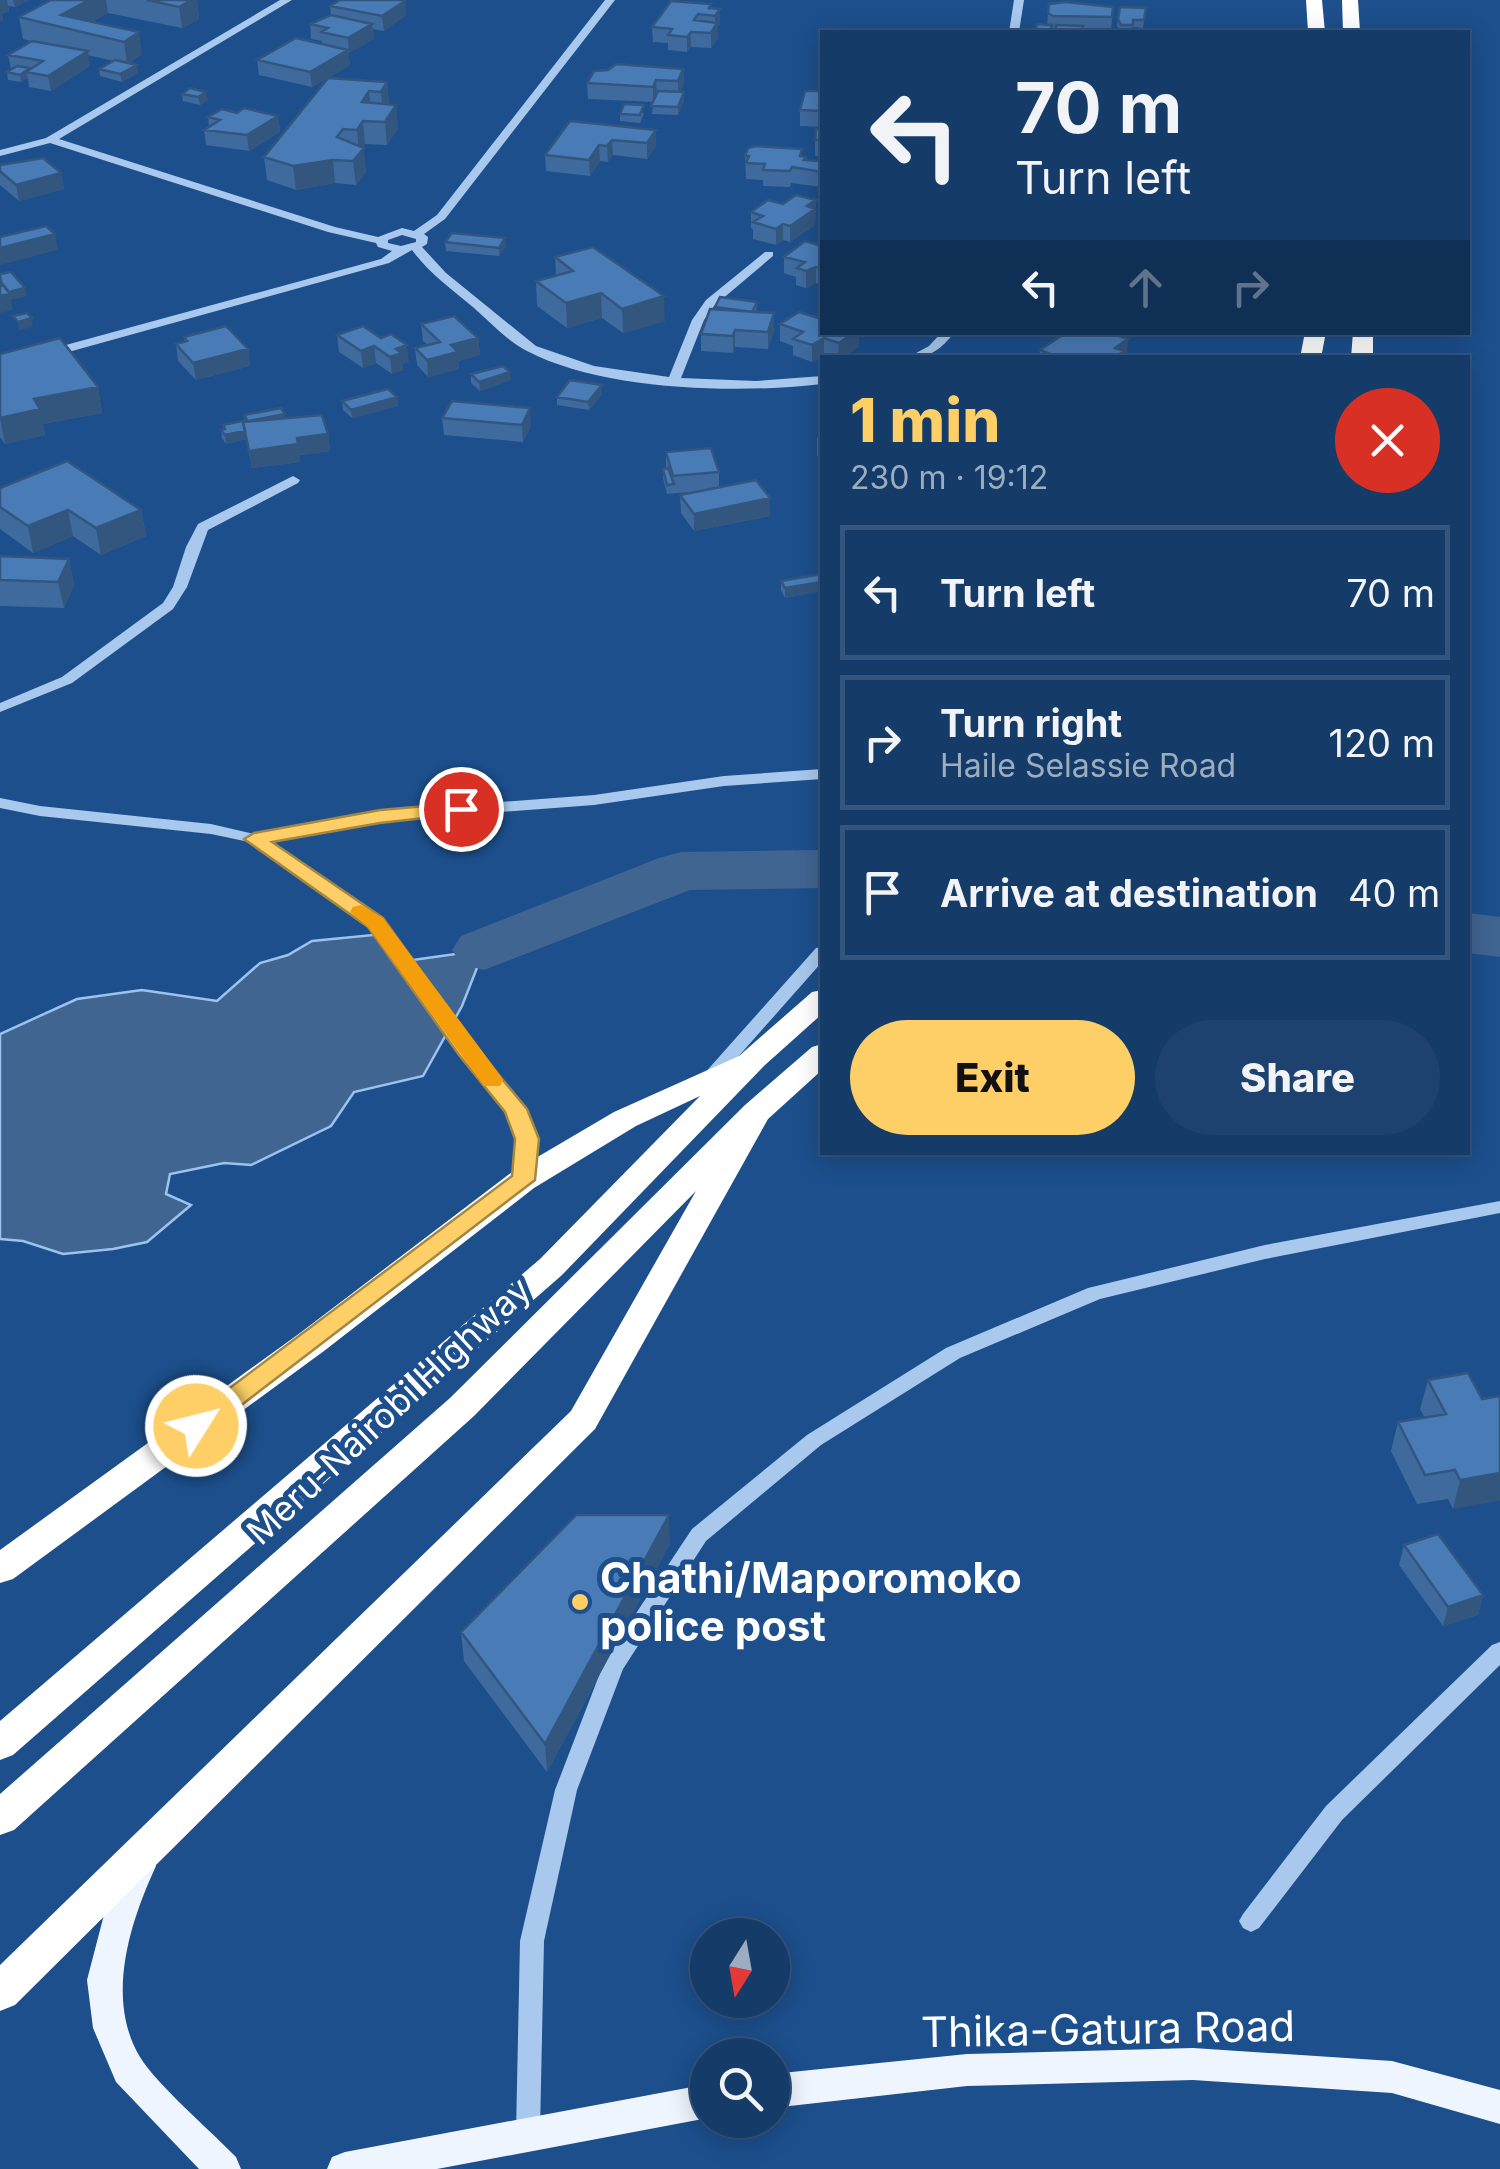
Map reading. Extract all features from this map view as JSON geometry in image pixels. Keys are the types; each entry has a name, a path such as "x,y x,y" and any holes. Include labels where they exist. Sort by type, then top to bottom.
{"highway":[{"path":"1314,0 1316,30"},
{"path":"1350,0 1352,30"},
{"name":"Meru-Nairobi Highway","path":"0,1744 552,1267 755,1058 820,1001"},
{"name":"Meru-Nairobi Highway","path":"0,1818 462,1407 756,1112 820,1056"},
{"path":"0,1570 312,1342 524,1180 625,1119 755,1058"},
{"path":"0,1992 583,1420 756,1112"}],"main road":[{"path":"162,1832 130,1884 116,1927 104,1980 110,2028 128,2070 175,2124 223,2169"},
{"name":"Thika-Gatura Road","path":"790,2089 968,2070 1194,2064 1392,2077 1500,2107"},
{"path":"344,2169 690,2104"}],"street":[{"path":"0,153 50,140 287,0"},
{"path":"0,366 385,260 417,240 441,218 610,0"},
{"path":"1014,30 1019,0"},
{"path":"50,140 401,250"},
{"path":"381,241 394,232 417,240 431,267 532,349 582,367 674,380 820,380"},
{"path":"674,380 698,320 710,304 769,254"},
{"path":"919,355 946,335"},
{"path":"0,708 67,680 168,606 182,591 196,537 203,527 293,480"},
{"path":"254,839 380,816 594,800 724,781 820,774"},
{"path":"0,803 40,812 211,829 254,839 375,923 466,1050 516,1109 527,1139 524,1180"},
{"path":"708,1080 820,954"},
{"path":"528,2132 532,1941 566,1790 613,1666 699,1535 814,1440 953,1353 1096,1293 1264,1252 1500,1207"},
{"path":"1251,1921 1334,1813 1500,1651"}],"water":[{"path":"383,934 387,947 413,960 484,950 462,1006 423,1076 354,1092 331,1126 251,1165 224,1163 170,1174 166,1194 191,1205 147,1242 63,1254 23,1241 0,1239 0,1034 77,999 142,990 217,1001 260,963 288,955 312,941"}],"building":[{"path":"51,0 89,0 61,15 139,32 124,42 19,17"},
{"path":"147,0 191,0 179,7"},
{"path":"340,0 405,1 382,16 330,6"},
{"path":"671,1 711,4 709,8 720,9 715,16 698,14 694,20 717,23 711,33 691,32 687,37 668,35 672,29 652,27"},
{"path":"1049,4 1113,7 1112,17 1048,13"},
{"path":"1120,7 1146,8 1144,20 1121,25"},
{"path":"331,15 372,24 348,38 321,32 328,28 310,24"},
{"path":"1037,24 1052,25 1051,30 1036,30"},
{"path":"1056,25 1083,26 1082,30 1055,30"},
{"path":"296,38 348,50 310,72 257,60"},
{"path":"32,41 88,51 48,76 26,72 43,61 8,55"},
{"path":"115,60 137,65 120,74 99,69"},
{"path":"616,64 683,69 678,81 656,80 653,87 587,83 594,71 608,70"},
{"path":"17,66 30,68 20,75 7,72"},
{"path":"328,78 387,82 381,92 369,91 362,102 396,105 385,122 363,121 357,130 343,129 337,137 364,148 353,161 293,166 264,157"},
{"path":"190,88 206,92 198,97 182,94"},
{"path":"658,91 684,92 678,107 651,106"},
{"path":"805,91 820,91 820,111 800,110"},
{"path":"624,104 644,105 640,115 620,114"},
{"path":"244,108 278,116 247,135 204,130 220,120 208,117 222,109 237,113"},
{"path":"570,121 656,130 647,143 612,140 607,146 599,145 589,160 545,155"},
{"path":"748,148 802,149 800,156 806,157 804,160 820,161 820,172 792,167 790,171 763,170 765,164 746,163"},
{"path":"43,158 61,173 16,185 0,171 0,165"},
{"path":"796,195 816,200 807,206 815,209 790,226 783,224 776,229 753,222 763,216 751,212 768,200 783,204"},
{"path":"46,226 55,234 0,248 0,237"},
{"path":"452,233 505,238 499,248 445,242"},
{"path":"805,241 820,245 820,268 806,271 797,268 805,262 784,257"},
{"path":"593,247 664,296 622,309 601,293 566,303 536,281 573,271 555,257"},
{"path":"11,272 25,288 9,292 0,274"},
{"path":"0,286 10,294 0,296"},
{"path":"720,297 757,302 752,312 715,307"},
{"path":"710,309 774,313 768,332 701,334"},
{"path":"799,312 820,318 820,335 851,335 839,343 824,338 812,345 793,339 803,332 780,324"},
{"path":"27,313 32,318 18,322 13,316"},
{"path":"454,316 478,338 451,345 458,352 427,360 415,348 440,342 421,324"},
{"path":"226,326 248,349 193,363 176,344 187,341 184,337"},
{"path":"363,326 381,338 391,334 407,345 396,349 402,353 390,357 374,346 361,351 337,335"},
{"path":"1062,335 1117,335 1128,339 1115,348 1124,351 1118,355 1052,355 1040,350"},
{"path":"60,338 98,387 34,399 40,409 0,418 0,354"},
{"path":"503,366 510,372 479,382 471,374"},
{"path":"570,380 602,385 588,402 557,397"},
{"path":"388,389 397,397 351,410 342,401"},
{"path":"452,401 530,408 522,425 442,418"},
{"path":"281,408 285,414 243,422 245,431 225,435 221,430 225,429 223,425 247,420 244,415"},
{"path":"322,415 328,434 297,438 298,444 249,451 243,422"},
{"path":"711,448 719,472 673,476 666,452"},
{"path":"67,461 141,510 96,528 68,510 28,526 0,507 0,488"},
{"path":"668,468 674,484 667,485 663,469"},
{"path":"756,480 770,498 694,514 680,495"},
{"path":"0,556 69,559 58,582 0,580"},
{"path":"820,574 820,582 785,588 781,581"},
{"path":"1468,1373 1482,1399 1500,1396 1500,1473 1460,1480 1455,1470 1425,1475 1398,1422 1446,1414 1428,1380"},
{"name":"Chathi/Maporomoko police post","path":"576,1515 669,1515 545,1744 461,1632"},
{"path":"1438,1534 1483,1595 1448,1607 1404,1545"}],"waterway":[{"path":"484,950 681,871 820,869"},
{"path":"1470,933 1500,937"}],"slow traffic":[{"path":"361,912 375,923 492,1080"}],"place":[{"name":"Chathi/Maporomoko police post","path":"580,1602"}],"route":[{"path":"196,1426 524,1180 527,1139 516,1109 466,1050 375,923 254,839 380,816 461,809"}]}
